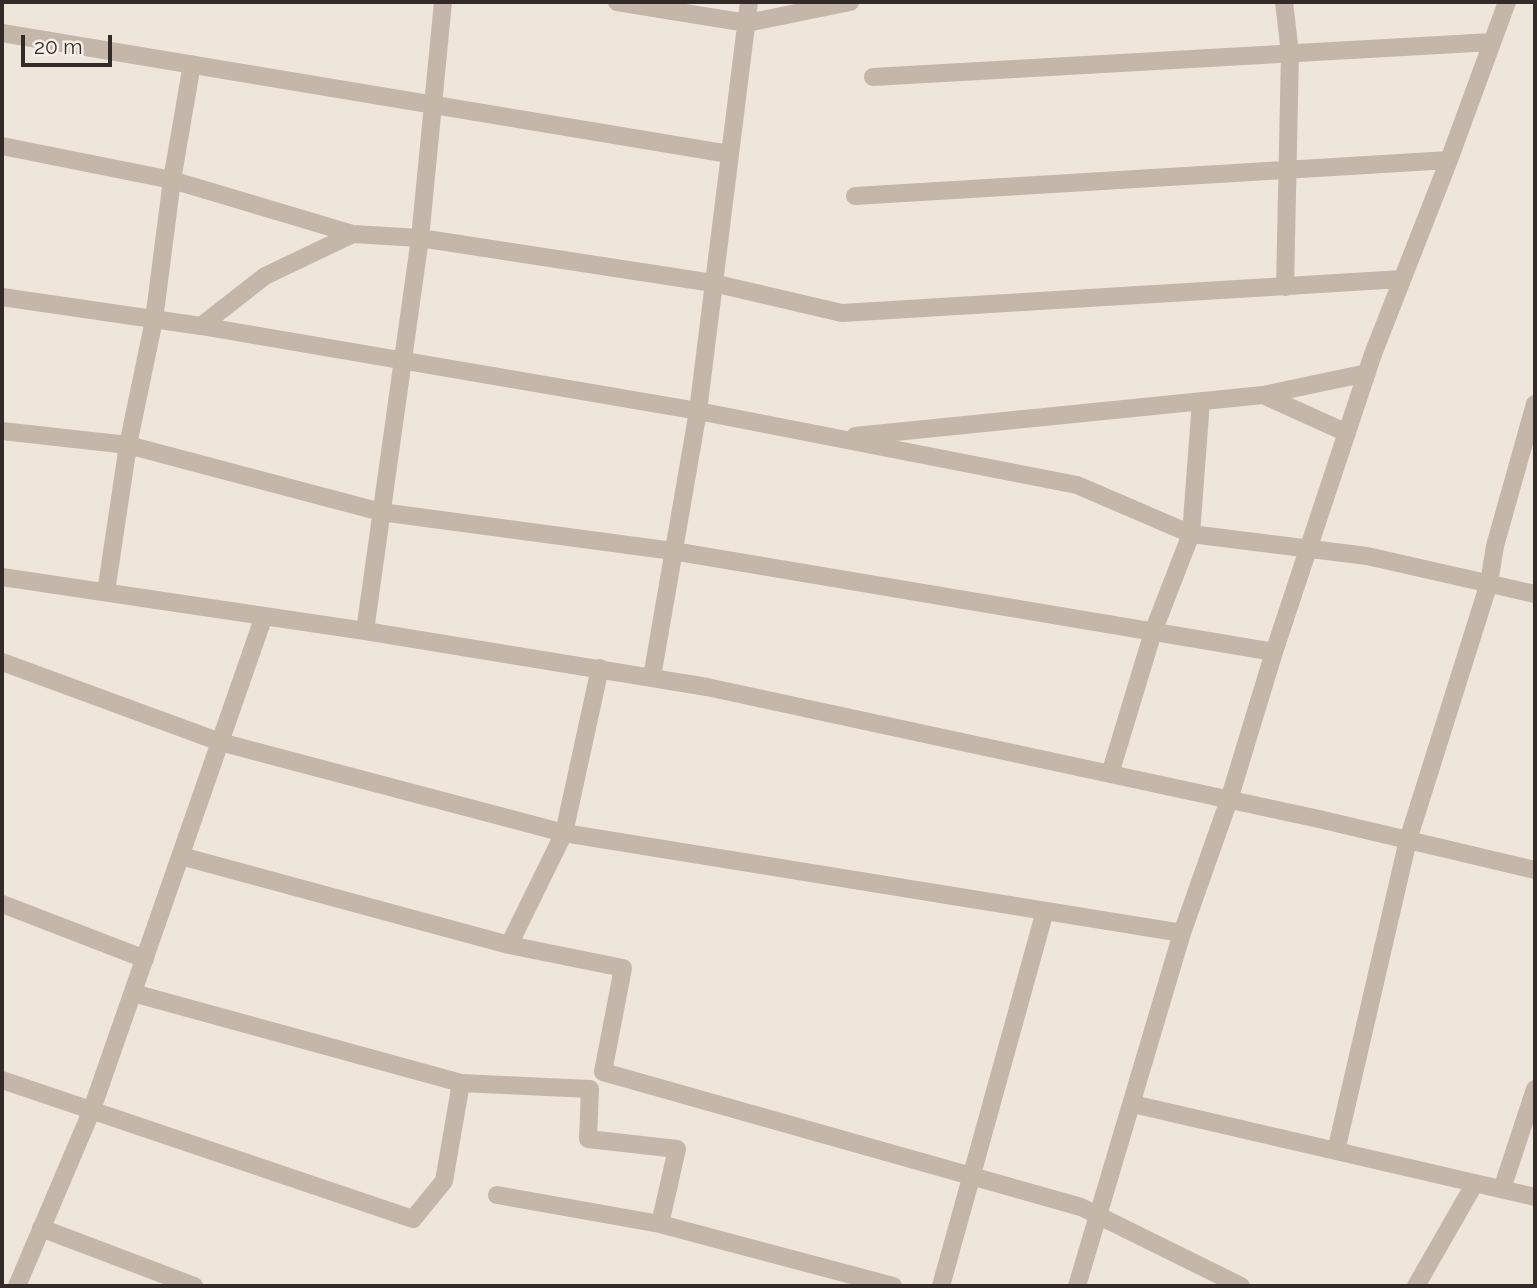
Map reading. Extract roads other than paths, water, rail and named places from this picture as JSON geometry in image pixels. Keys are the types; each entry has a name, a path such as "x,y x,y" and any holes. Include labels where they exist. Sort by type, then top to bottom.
{"street":[{"path":"365,631 420,238 443,2"},
{"path":"617,2 747,23 850,2"},
{"path":"652,677 698,411 749,2"},
{"path":"1284,2 1290,54 1285,287"},
{"path":"1077,1286 1182,933 1229,800 1273,653 1367,373 1507,2"},
{"path":"2,33 729,154"},
{"path":"873,77 1492,42"},
{"path":"106,592 128,445 154,320 172,180 192,64"},
{"path":"2,146 172,180 353,234 420,238 713,283 842,313 1402,279"},
{"path":"855,196 1449,160"},
{"path":"201,326 265,276 353,234"},
{"path":"2,297 201,326 698,411 1077,485 1191,534 1367,556 1535,594"},
{"path":"834,438 1263,395 1367,373"},
{"path":"1263,395 1347,433"},
{"path":"1110,774 1153,632 1191,534 1201,401"},
{"path":"1336,1151 1408,840 1489,583 1495,546 1535,404"},
{"path":"2,431 128,445 381,512 673,551 1273,653"},
{"path":"2,576 652,677 1229,800 1535,870"},
{"path":"17,1286 91,1112 264,616"},
{"path":"2,662 220,742 564,833 1182,933"},
{"path":"509,945 564,833 600,668"},
{"path":"181,856 509,945 623,968 603,1072 1081,1207 1241,1286"},
{"path":"2,904 145,959"},
{"path":"941,1286 1045,911"},
{"path":"133,993 461,1083 590,1089 588,1139 677,1149 660,1224"},
{"path":"2,1080 412,1219 444,1181 461,1083"},
{"path":"1502,1189 1535,1089"},
{"path":"1133,1104 1535,1197"},
{"path":"1416,1286 1475,1183"},
{"path":"497,1195 660,1224 893,1286"},
{"path":"41,1228 194,1286"}]}
